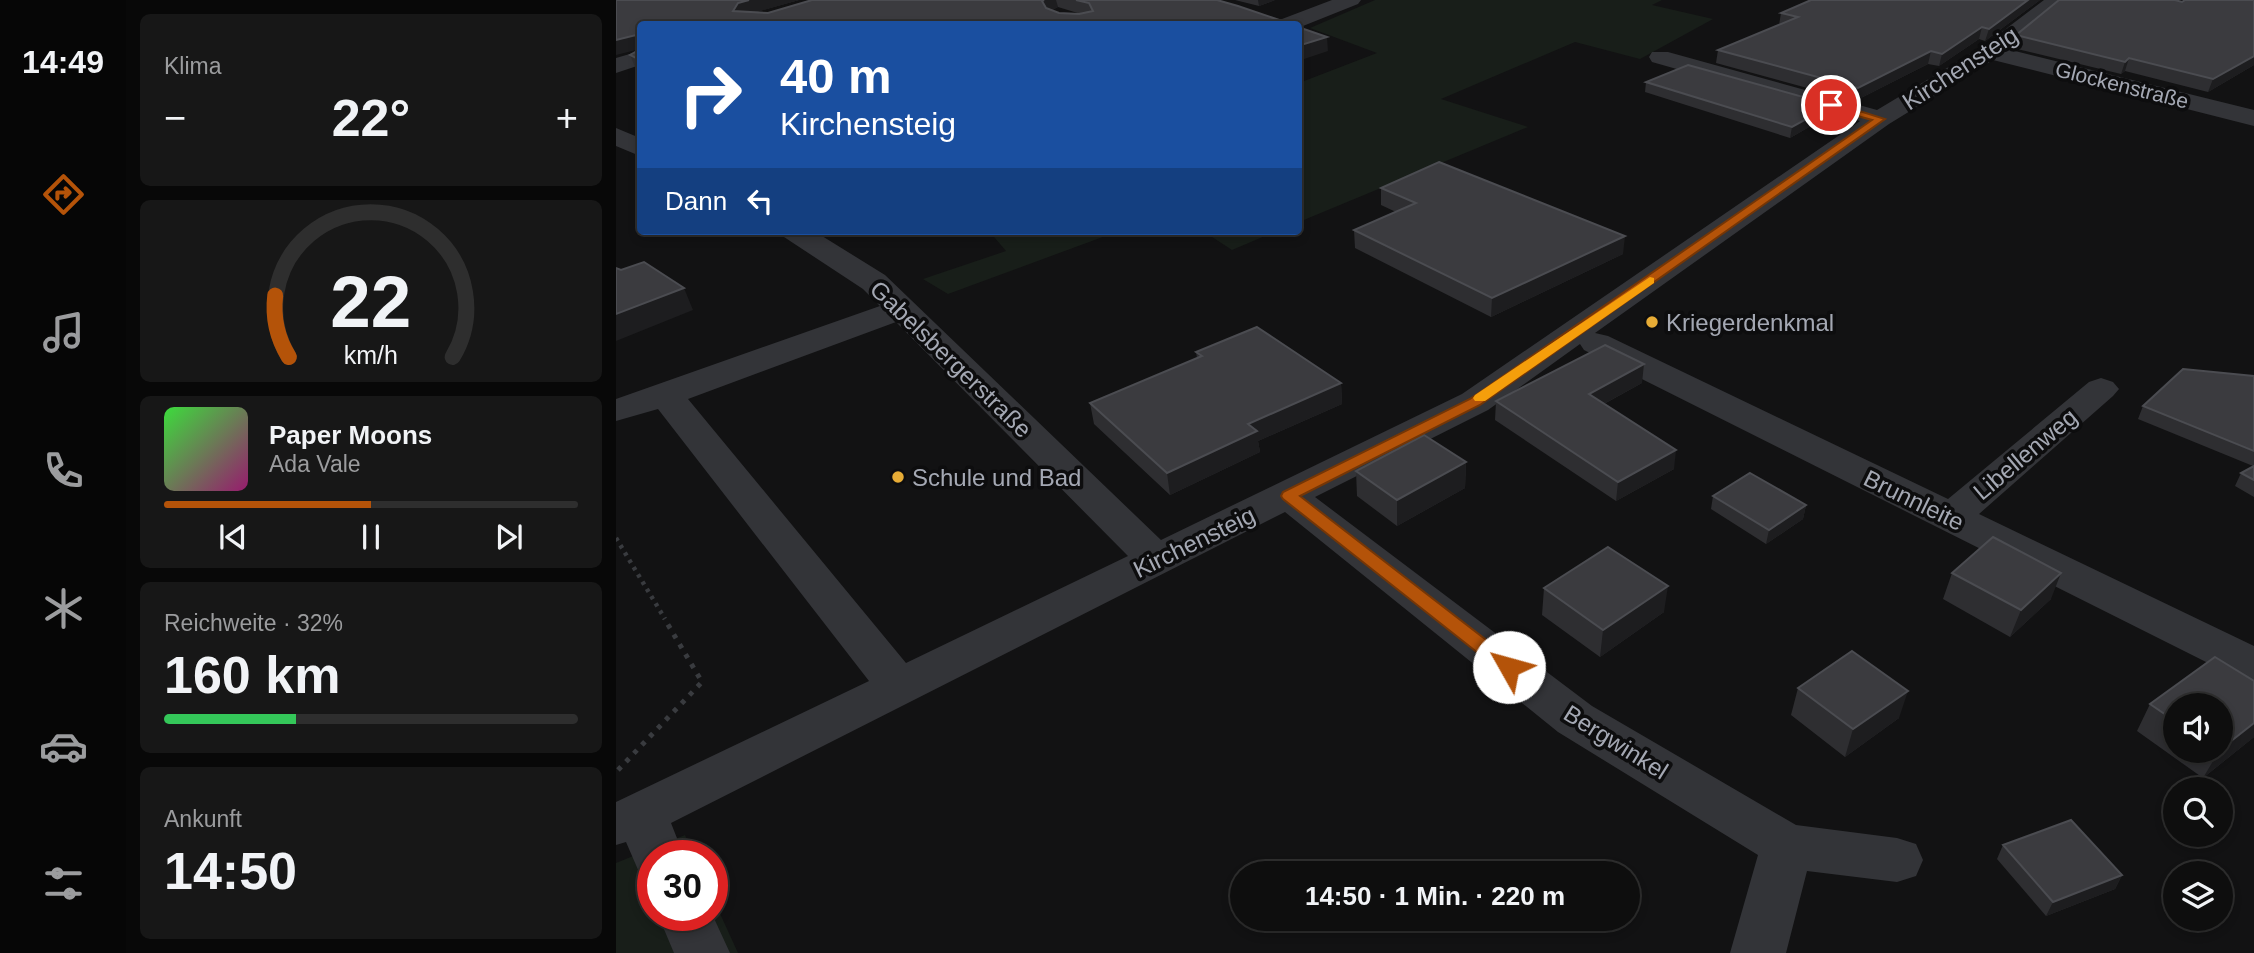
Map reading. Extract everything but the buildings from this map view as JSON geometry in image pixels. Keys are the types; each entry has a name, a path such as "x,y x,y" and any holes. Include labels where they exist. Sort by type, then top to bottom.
{"street":[{"path":"1298,21 1351,0"},
{"name":"Kirchensteig","path":"633,817 1475,402 1880,119 1990,52 2057,0"},
{"path":"1264,18 1277,21"},
{"name":"Glockenstraße","path":"1990,52 2254,118"},
{"path":"1660,57 1880,119"},
{"path":"616,66 637,59"},
{"path":"616,136 637,146"},
{"name":"Gabelsbergerstraße","path":"800,235 874,282 1157,560"},
{"path":"616,410 666,395 902,309"},
{"name":"Brunnleite","path":"1575,333 2254,666"},
{"name":"Libellenweg","path":"1950,518 2101,389"},
{"path":"666,395 899,686"},
{"name":"Bergwinkel","path":"1289,496 1575,719 1787,846 1898,860"},
{"path":"1758,953 1787,846"},
{"path":"692,931 702,953"}],"path":[{"path":"616,538 702,682 633,817"}],"shaded area":[{"path":"1375,0 1662,0 1652,5 1713,19 1640,59 1575,42 1441,99 1528,127 1302,221 1302,82 1377,53 1310,28"},
{"path":"992,235 1108,235 948,294 923,279 1006,251"},
{"path":"1209,235 1268,235 1232,250"},
{"path":"685,835 687,840 673,840"},
{"path":"637,854 637,931 728,931 738,953 616,953 616,863"}],"slow traffic":[{"path":"1480,398 1650,281"}],"place":[{"name":"Kriegerdenkmal","path":"1652,322"},
{"name":"Schule und Bad","path":"898,477"}],"route":[{"path":"1509,667 1289,496 1475,402 1880,119 1831,105"}]}
